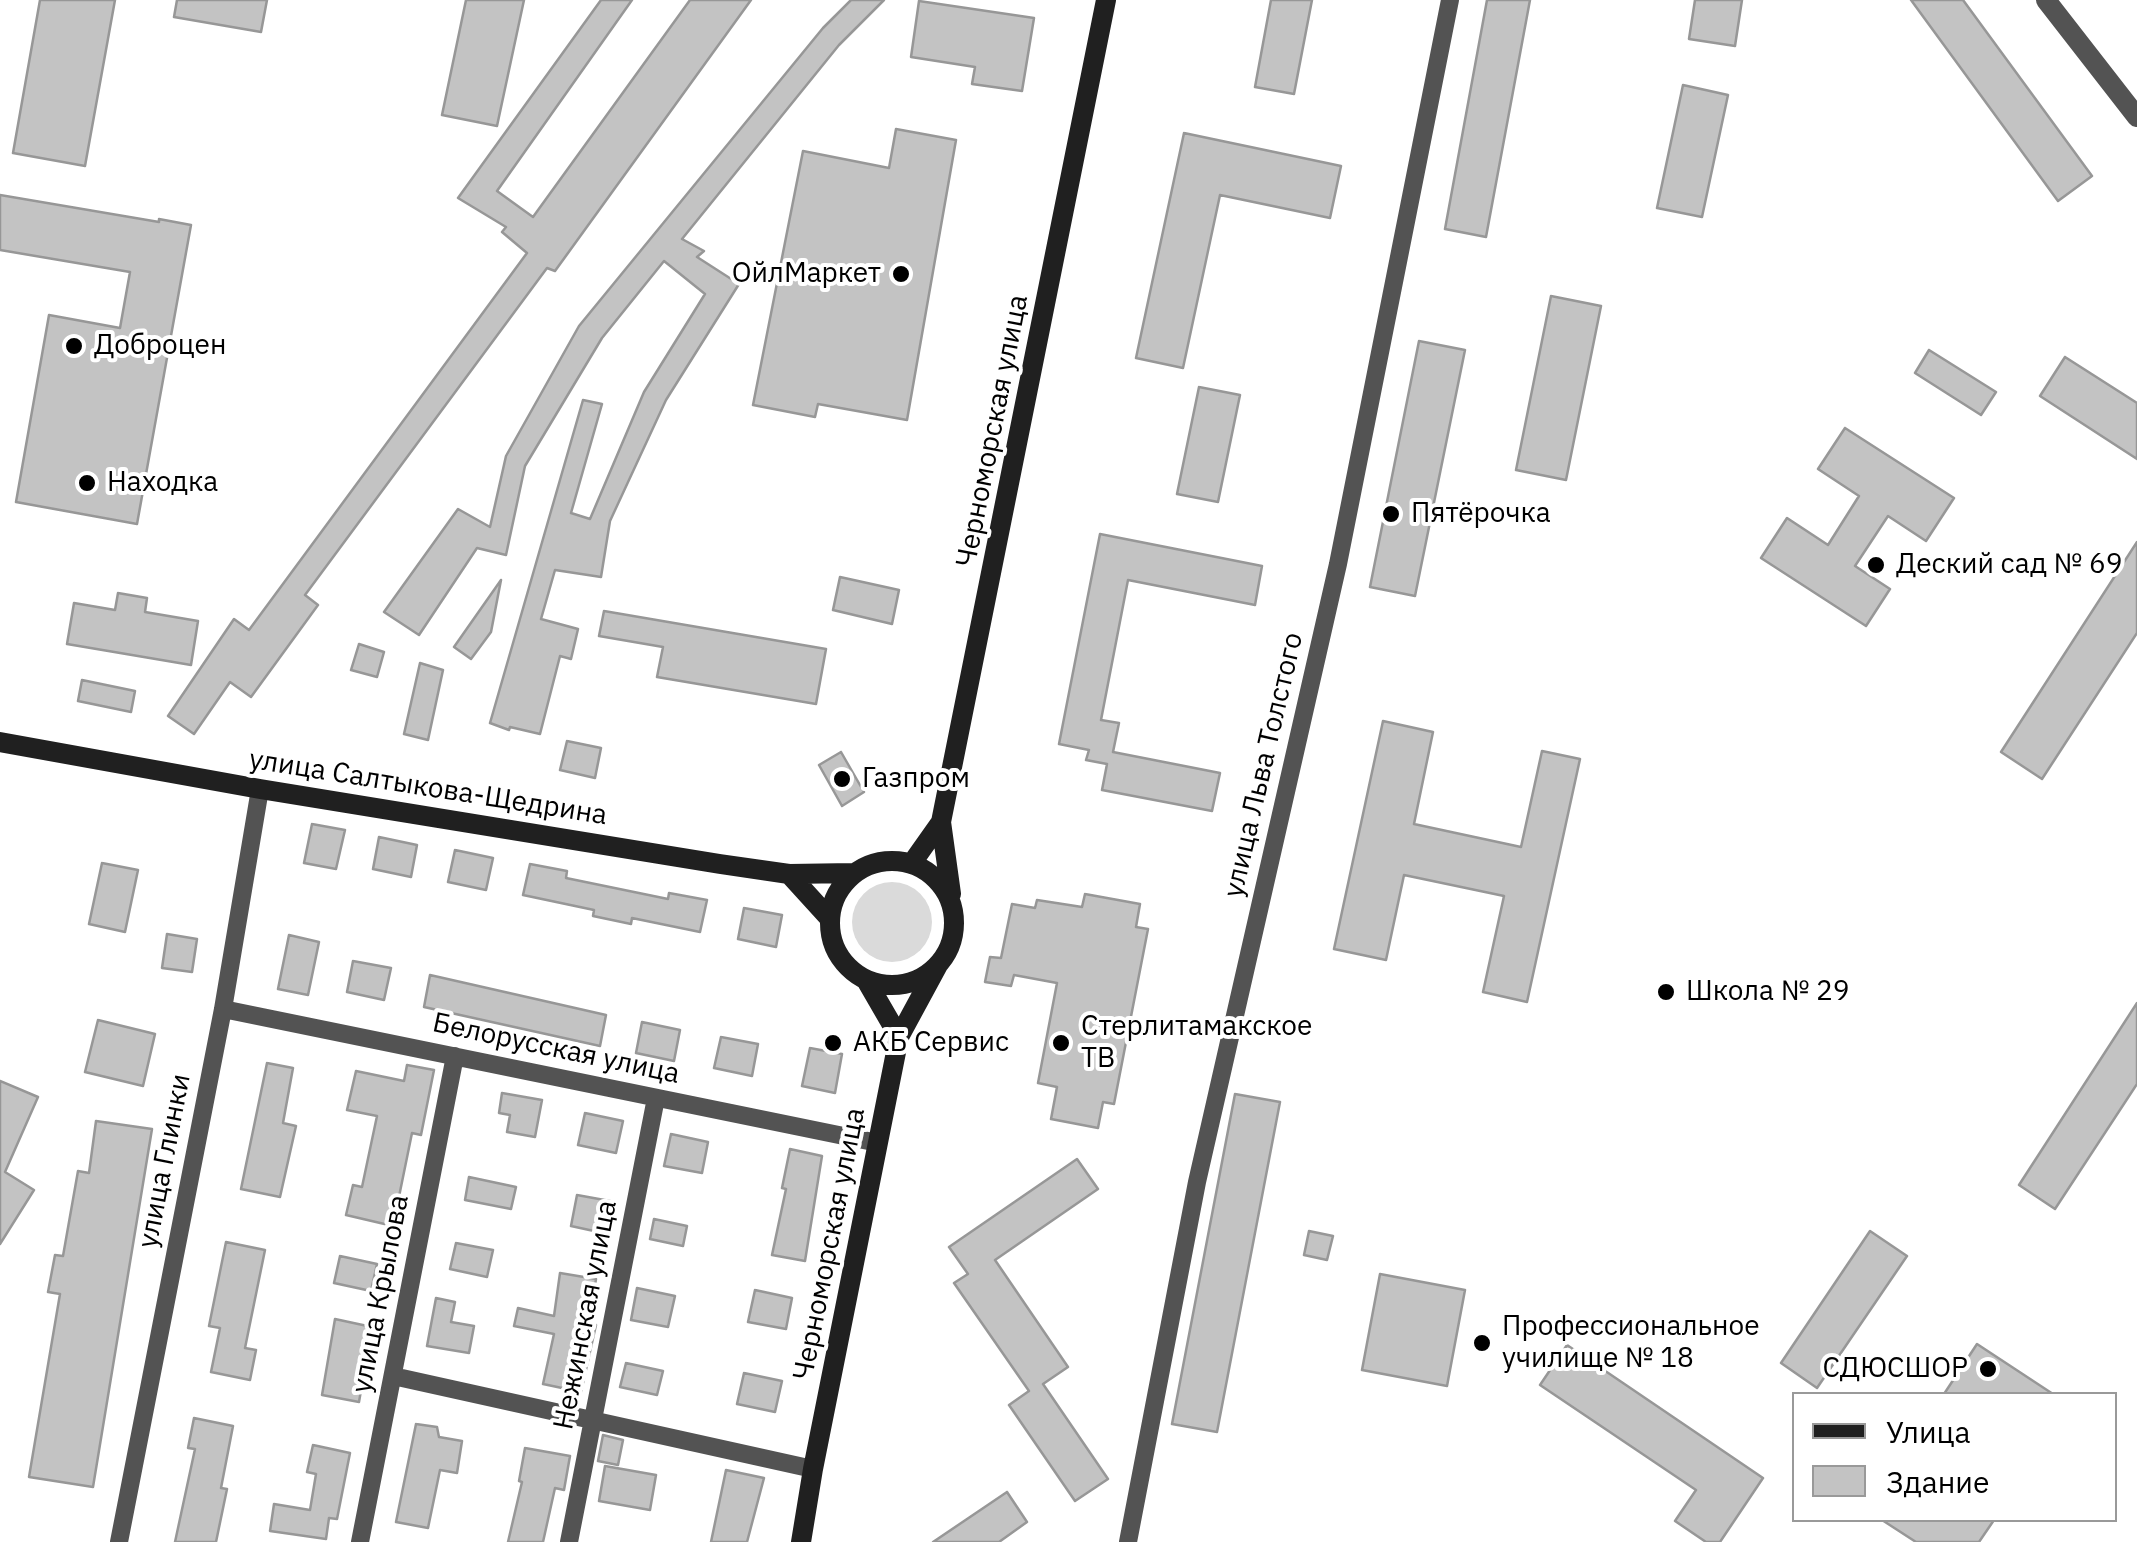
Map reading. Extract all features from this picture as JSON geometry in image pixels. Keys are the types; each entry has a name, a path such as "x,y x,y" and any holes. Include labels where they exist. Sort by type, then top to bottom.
{"main road":[{"name":"Черноморская улица","path":"912,863 941,822 1106,0"},
{"name":"улица Салтыкова-Щедрина","path":"0,742 260,789 789,874 854,873"},
{"path":"941,822 953,908 954,928 949,948 938,965 923,977 904,984 884,985 866,980 850,969 838,955 831,937 833,901 854,873 872,863 912,863 930,873 944,888 953,908"},
{"path":"789,874 830,919"},
{"name":"Черноморская улица","path":"801,1542 812,1469 899,1038 938,965"},
{"path":"866,980 899,1038"}],"street":[{"name":"улица Льва Толстого","path":"1128,1542 1197,1182 1338,564 1450,0"},
{"path":"2046,0 2137,116"},
{"name":"улица Глинки","path":"119,1542 223,1009 260,789"},
{"name":"Белорусская улица","path":"223,1009 878,1143"},
{"name":"улица Крылова","path":"360,1542 455,1056"},
{"name":"Нежинская улица","path":"569,1542 656,1098"},
{"path":"393,1376 812,1469"}],"shaded area":[{"path":"892,882 907,885 920,894 929,907 929,937 920,950 907,959 892,962 877,959 864,950 855,937 852,922 855,907 864,894 877,885"}],"building":[{"path":"40,0 115,0 85,166 13,153"},
{"path":"177,0 267,0 261,32 174,17"},
{"path":"466,0 524,0 497,126 442,115"},
{"path":"601,0 632,0 497,191 533,217 690,0 751,0 555,271 547,268 305,595 318,605 251,697 230,682 194,734 168,716 234,619 249,630 527,253 502,232 506,227 458,198"},
{"path":"851,0 884,0 839,45 682,239 704,251 697,257 739,284 666,400 610,521 601,577 555,570 541,619 578,629 571,659 560,656 540,734 490,723 583,400 602,404 571,513 590,519 644,392 705,294 664,261 602,338 525,466 506,555 477,548 419,635 384,612 458,509 490,527 506,456 579,326 823,28"},
{"path":"1271,0 1312,0 1294,94 1255,87"},
{"path":"1487,0 1530,0 1486,237 1445,229"},
{"path":"1695,0 1742,0 1735,46 1689,39"},
{"path":"1911,0 1963,0 2092,176 2058,201"},
{"path":"919,1 1034,18 1022,91 972,84 975,67 911,57"},
{"path":"1683,85 1728,95 1702,217 1657,208"},
{"path":"896,129 956,140 907,420 818,404 815,417 753,405 803,151 889,168"},
{"path":"1184,133 1341,166 1330,218 1220,195 1183,368 1136,358"},
{"path":"0,195 191,225 137,524 16,502 49,315 120,328 130,272 0,250"},
{"path":"1551,296 1601,306 1566,480 1516,470"},
{"path":"1419,341 1465,350 1415,596 1370,587"},
{"path":"1929,350 1996,392 1981,415 1915,373"},
{"path":"2065,357 2137,403 2137,459 2040,396"},
{"path":"1199,387 1240,395 1218,502 1177,494"},
{"path":"1845,428 1954,498 1926,541 1888,516 1855,566 1890,589 1866,626 1761,558 1787,518 1828,545 1859,496 1818,469"},
{"path":"1100,534 1262,566 1255,605 1128,580 1101,720 1119,723 1113,752 1220,773 1212,811 1102,790 1107,764 1086,760 1089,750 1059,744"},
{"path":"2137,542 2137,633 2042,779 2001,752"},
{"path":"840,577 899,590 892,624 833,610"},
{"path":"501,580 491,632 471,659 454,647"},
{"path":"118,593 147,598 145,612 198,621 191,665 67,644 74,603 115,610"},
{"path":"604,611 826,649 816,704 657,677 663,647 599,636"},
{"path":"359,644 384,652 377,677 351,670"},
{"path":"420,663 443,670 428,740 404,734"},
{"path":"82,680 135,691 131,712 78,701"},
{"path":"1383,721 1433,732 1414,824 1521,847 1542,751 1580,759 1527,1002 1483,992 1504,896 1404,875 1386,960 1334,949"},
{"path":"567,741 601,748 595,778 560,770"},
{"path":"841,752 864,792 842,806 819,765"},
{"path":"312,824 345,830 336,869 304,863"},
{"path":"379,837 417,845 411,877 373,869"},
{"path":"455,850 493,858 486,890 448,882"},
{"path":"102,863 138,870 125,932 89,924"},
{"path":"530,864 567,871 566,878 668,899 669,893 707,900 700,932 632,918 631,924 593,916 594,910 523,895"},
{"path":"1085,894 1140,904 1136,927 1148,929 1114,1104 1103,1102 1098,1128 1051,1119 1057,1087 1038,1083 1057,983 1014,975 1011,986 985,982 990,957 1001,958 1012,904 1035,908 1037,900 1082,907"},
{"path":"744,908 782,915 776,947 738,939"},
{"path":"167,934 197,939 192,972 162,968"},
{"path":"289,935 319,942 308,995 278,989"},
{"path":"353,961 391,968 384,1000 347,992"},
{"path":"430,975 606,1015 600,1046 424,1007"},
{"path":"2137,1003 2137,1084 2055,1209 2019,1185"},
{"path":"98,1020 155,1034 143,1086 85,1072"},
{"path":"642,1022 680,1030 674,1061 636,1053"},
{"path":"721,1037 758,1044 752,1076 714,1068"},
{"path":"810,1048 842,1054 835,1093 802,1086"},
{"path":"267,1063 293,1068 283,1123 296,1126 280,1197 241,1189"},
{"path":"407,1065 434,1070 421,1135 412,1133 393,1226 346,1215 353,1185 362,1187 377,1116 347,1110 356,1071 404,1081"},
{"path":"0,1081 38,1097 5,1172 34,1190 0,1244"},
{"path":"502,1093 542,1100 535,1137 507,1132 510,1115 499,1113"},
{"path":"1235,1094 1280,1102 1217,1432 1172,1424"},
{"path":"585,1113 623,1121 616,1153 578,1145"},
{"path":"96,1121 152,1129 93,1487 29,1477 60,1294 48,1292 55,1255 63,1256 78,1171 89,1173"},
{"path":"671,1134 708,1142 702,1173 664,1166"},
{"path":"790,1149 822,1156 805,1261 772,1255"},
{"path":"1077,1159 1098,1189 995,1260 1068,1367 1043,1384 1108,1479 1075,1501 1009,1405 1029,1391 954,1283 968,1274 949,1247"},
{"path":"469,1177 516,1187 511,1209 465,1200"},
{"path":"577,1195 610,1201 603,1233 571,1226"},
{"path":"654,1219 687,1226 683,1246 650,1239"},
{"path":"1309,1231 1333,1236 1327,1260 1304,1255"},
{"path":"1870,1231 1907,1256 1817,1388 1781,1363"},
{"path":"226,1242 265,1250 245,1348 256,1350 250,1380 211,1372 220,1328 209,1326"},
{"path":"456,1243 493,1250 487,1277 450,1269"},
{"path":"340,1256 377,1264 371,1291 334,1283"},
{"path":"560,1273 596,1279 589,1324 596,1325 581,1392 543,1384 554,1334 514,1326 518,1308 554,1316"},
{"path":"1380,1274 1465,1290 1447,1386 1362,1370"},
{"path":"637,1288 675,1296 668,1327 631,1320"},
{"path":"755,1290 792,1298 786,1329 748,1322"},
{"path":"436,1298 455,1302 451,1322 474,1326 469,1353 427,1346"},
{"path":"335,1319 372,1327 359,1402 322,1395"},
{"name":"СДЮСШОР","path":"1977,1344 2050,1392 1945,1392"},
{"path":"1567,1345 1763,1478 1720,1542 1706,1542 1675,1521 1696,1490 1540,1385"},
{"path":"626,1363 663,1371 657,1395 620,1387"},
{"path":"744,1373 782,1381 775,1412 737,1404"},
{"path":"194,1418 233,1426 221,1488 227,1489 216,1542 175,1542 195,1449 188,1448"},
{"path":"416,1424 437,1427 439,1437 462,1441 457,1473 440,1470 428,1528 396,1522"},
{"path":"603,1435 623,1440 618,1465 598,1461"},
{"path":"313,1445 350,1453 337,1519 329,1518 326,1539 270,1531 274,1504 310,1510 316,1474 307,1472"},
{"path":"525,1448 570,1456 564,1490 555,1488 543,1542 508,1542 522,1482 519,1481"},
{"path":"605,1466 656,1475 650,1510 599,1501"},
{"path":"726,1470 764,1478 747,1542 711,1542"},
{"path":"1007,1492 1027,1522 999,1542 933,1542"},
{"path":"1885,1522 1993,1522 1979,1542 1916,1542"}],"place":[{"name":"ОйлМаркет","path":"901,274"},
{"name":"Доброцен","path":"74,346"},
{"name":"Находка","path":"87,483"},
{"name":"Пятёрочка","path":"1391,514"},
{"name":"Деский сад № 69","path":"1876,565"},
{"name":"Газпром","path":"842,779"},
{"name":"Школа № 29","path":"1666,992"},
{"name":"АКБ Сервис","path":"833,1043"},
{"name":"Стерлитамакское ТВ","path":"1061,1043"},
{"name":"Профессиональное училище № 18","path":"1482,1343"},
{"name":"СДЮСШОР","path":"1988,1369"}]}
